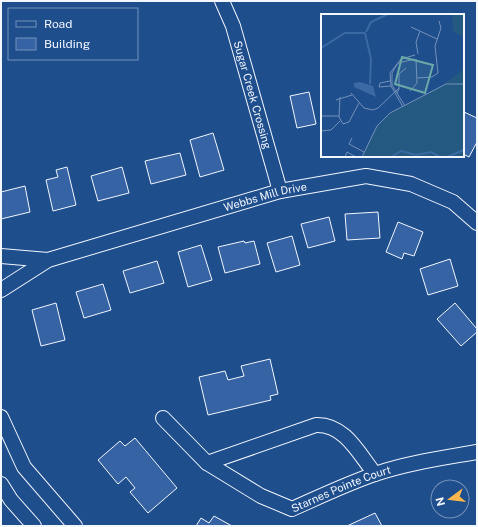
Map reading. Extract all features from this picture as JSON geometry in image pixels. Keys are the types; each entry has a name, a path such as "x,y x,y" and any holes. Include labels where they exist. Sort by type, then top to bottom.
{"street":[{"name":"Sugar Creek Crossing","path":"222,1 233,26 280,191"},
{"name":"Webbs Mill Drive","path":"1,290 48,260 280,191 366,176 390,179 411,184 453,202 477,223"},
{"name":"Webbs Mill Drive","path":"1,256 48,260"},
{"path":"1,417 24,467 75,526"},
{"name":"Starnes Pointe Court","path":"163,418 207,463 261,496 292,509 342,486 375,474 435,459 477,452"},
{"path":"207,463 316,425 328,425 343,433 375,474"},
{"path":"1,484 11,500 34,526"}],"building":[{"path":"309,92 316,124 297,128 290,96"},
{"path":"464,112 477,118 477,142 469,157 464,154"},
{"path":"213,133 224,170 200,177 190,140"},
{"path":"180,153 186,175 151,184 145,161"},
{"path":"67,167 76,205 53,211 46,180 58,177 56,170"},
{"path":"122,167 129,193 98,201 91,176"},
{"path":"25,186 30,212 1,219 1,192"},
{"path":"378,212 380,238 347,240 345,214"},
{"path":"329,217 335,241 308,248 301,224"},
{"path":"398,222 423,232 414,256 404,253 402,259 386,252"},
{"path":"292,236 300,265 276,272 267,243"},
{"path":"244,241 245,243 254,241 260,264 225,273 218,247"},
{"path":"201,245 212,280 188,287 178,252"},
{"path":"450,259 458,286 428,295 420,269"},
{"path":"157,261 164,283 130,293 123,271"},
{"path":"103,284 111,310 84,318 76,292"},
{"path":"56,303 65,340 41,346 32,310"},
{"path":"455,303 477,329 477,332 461,346 437,319"},
{"path":"270,359 278,394 270,396 271,400 208,415 199,377 225,371 228,380 244,376 241,366"},
{"path":"135,438 177,488 148,513 130,492 135,488 126,477 118,484 98,460 120,441 125,446"},
{"path":"375,513 382,526 347,526"},
{"path":"214,516 232,526 196,526 201,518 209,523"}]}
